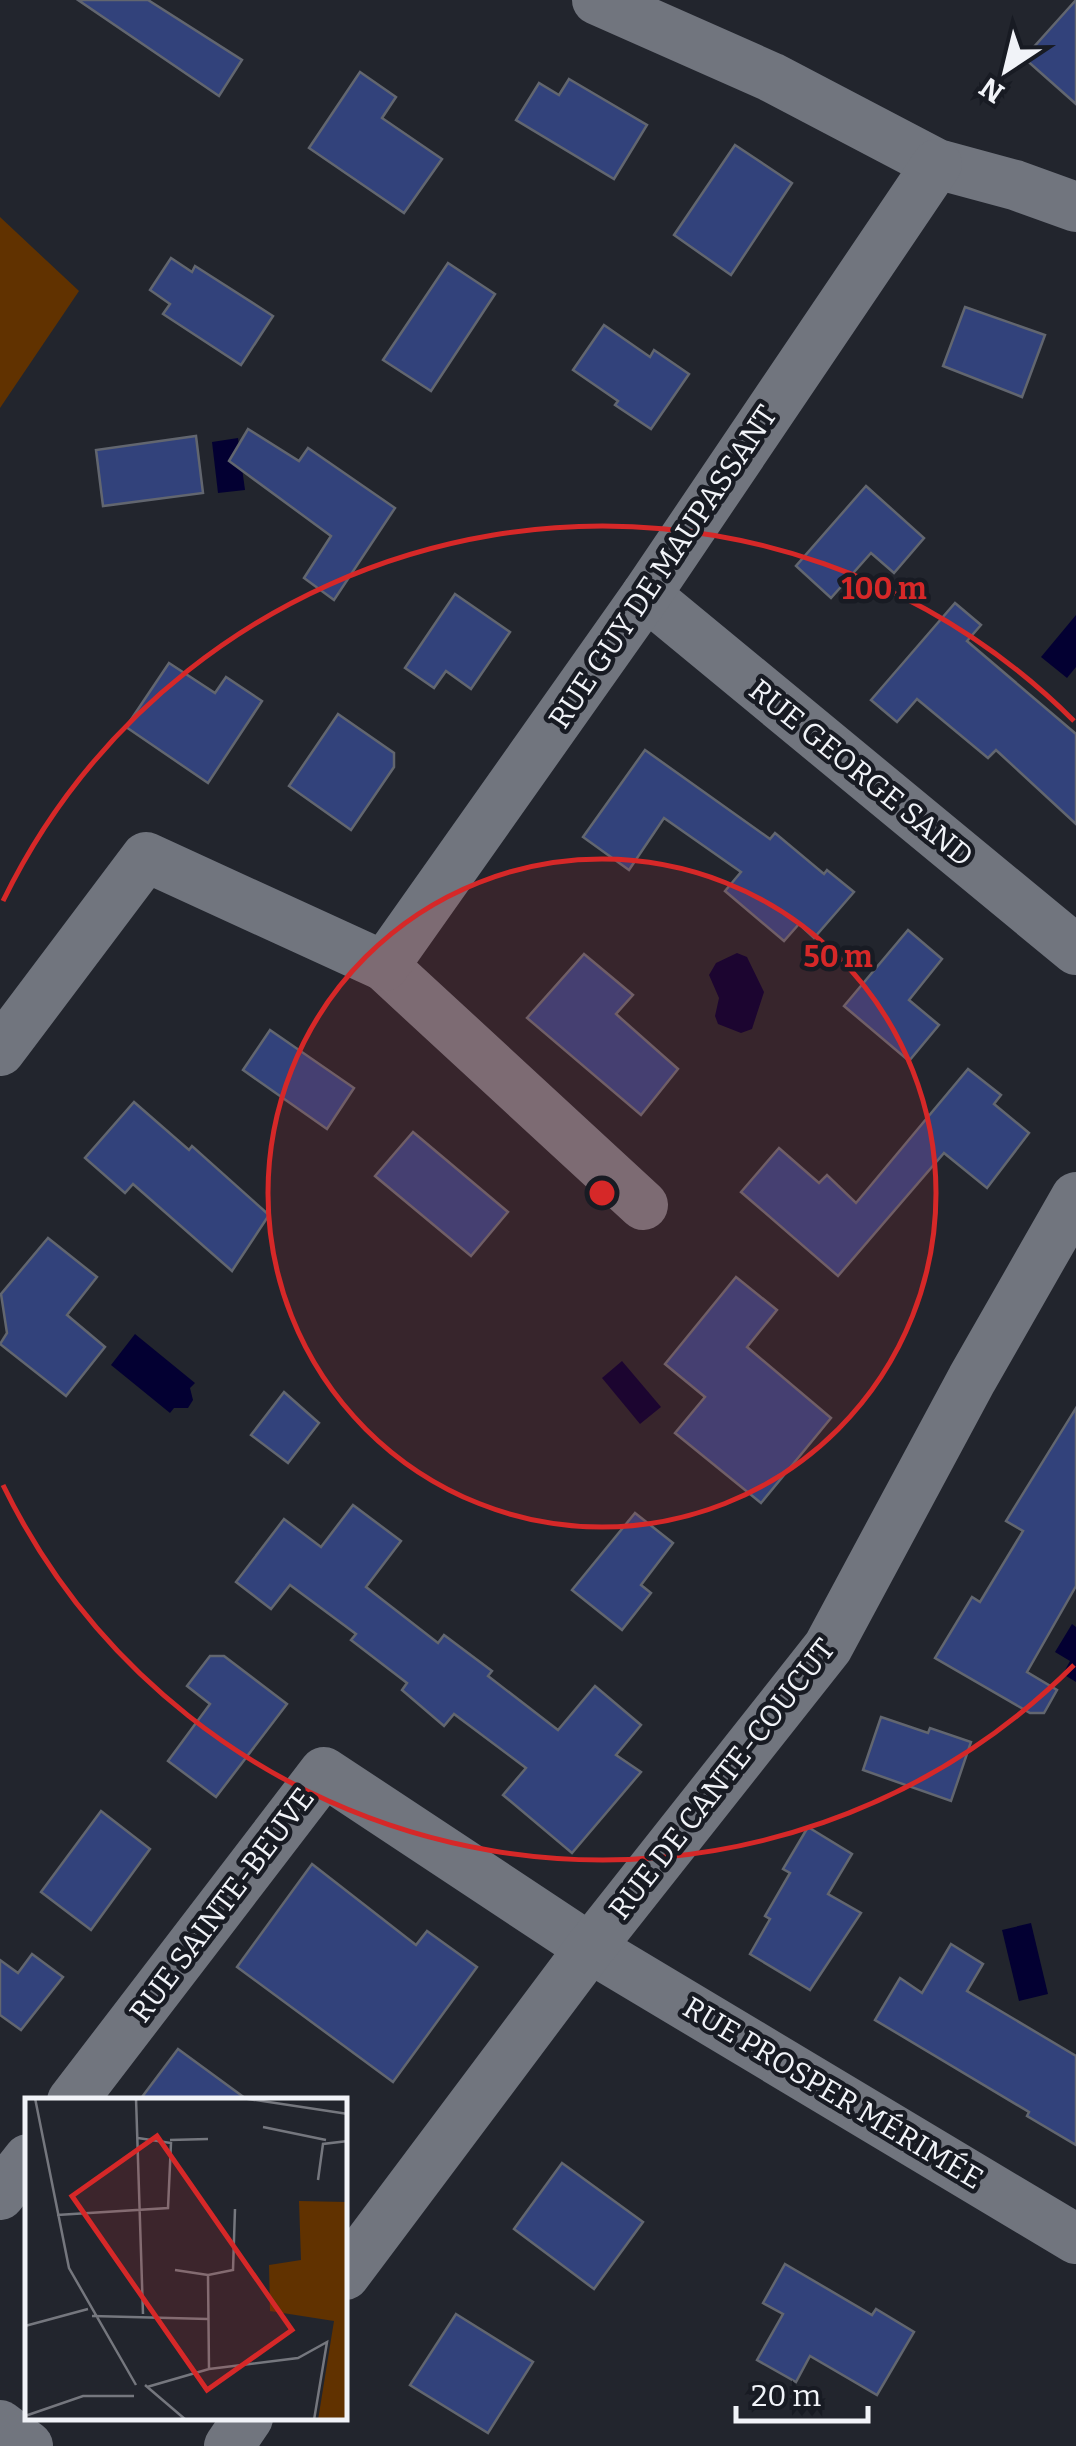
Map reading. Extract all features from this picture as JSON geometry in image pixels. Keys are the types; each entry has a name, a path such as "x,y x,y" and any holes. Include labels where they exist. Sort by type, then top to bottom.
{"street":[{"path":"597,0 771,78 937,164 1076,206"},
{"name":"RUE GUY DE MAUPASSANT","path":"384,966 646,595 937,164"},
{"name":"RUE GEORGE SAND","path":"646,595 1076,950"},
{"path":"0,1051 146,857 384,966 643,1204"},
{"name":"RUE DE CANTE-COUCUT","path":"348,2271 590,1948 828,1647 1076,1196"},
{"name":"RUE SAINTE-BEUVE","path":"74,2098 324,1772 590,1948"},
{"name":"RUE PROSPER MÉRIMÉE","path":"590,1948 1076,2239"},
{"path":"0,2195 25,2163"},
{"path":"229,2446 246,2421"},
{"path":"0,2425 28,2446"}],"shaded area":[{"path":"0,217 79,291 0,408"},
{"path":"238,438 245,490 218,493 212,442"},
{"path":"1076,615 1076,667 1067,678 1041,657"},
{"path":"737,953 747,957 764,992 752,1029 741,1033 718,1024 715,1016 719,998 709,975 716,963"},
{"path":"135,1334 195,1383 190,1388 193,1400 188,1408 174,1408 170,1413 111,1365"},
{"path":"622,1361 661,1407 640,1424 602,1378"},
{"path":"1072,1624 1076,1627 1076,1682 1063,1674 1070,1661 1055,1652"},
{"path":"1031,1923 1048,1994 1019,2001 1002,1930"}],"building":[{"path":"78,0 148,0 242,60 219,96"},
{"path":"1076,0 1076,104 1024,58"},
{"path":"360,72 396,97 382,118 442,159 404,213 309,148"},
{"path":"569,79 647,125 614,179 516,120 539,83 559,95"},
{"path":"735,145 792,183 731,275 674,235"},
{"path":"171,258 192,272 195,266 273,316 241,365 163,314 170,304 150,290"},
{"path":"448,263 495,294 431,391 383,360"},
{"path":"965,307 1045,335 1022,397 943,366"},
{"path":"604,325 650,357 654,350 689,374 651,429 573,370"},
{"path":"248,429 299,461 308,448 395,508 334,600 304,578 331,536 229,461"},
{"path":"196,436 203,493 103,506 96,450"},
{"path":"866,486 924,538 894,573 871,553 831,598 796,566"},
{"path":"455,594 510,632 471,689 446,671 434,688 405,668"},
{"path":"955,603 981,625 967,641 1076,734 1076,824 996,750 988,758 917,699 897,722 871,700"},
{"path":"169,663 215,693 226,677 262,701 208,783 126,727"},
{"path":"338,714 394,753 394,767 351,830 289,786"},
{"path":"645,750 770,839 775,833 824,874 827,870 854,892 814,938 799,924 784,941 725,891 741,872 664,818 629,870 583,837"},
{"path":"908,930 942,959 909,1000 939,1025 909,1061 844,1006"},
{"path":"584,954 633,995 616,1014 678,1069 641,1115 527,1018"},
{"path":"270,1030 354,1088 327,1129 243,1070"},
{"path":"968,1069 1001,1095 994,1104 1029,1133 987,1188 944,1153 838,1276 741,1192 779,1148 819,1183 827,1175 856,1203"},
{"path":"134,1102 189,1150 192,1146 269,1215 232,1271 133,1184 125,1193 85,1158"},
{"path":"413,1132 508,1212 471,1256 375,1176"},
{"path":"48,1238 97,1277 67,1315 105,1347 66,1396 0,1344 7,1333 1,1294"},
{"path":"736,1277 777,1310 747,1347 831,1418 761,1503 675,1433 705,1397 665,1364"},
{"path":"284,1392 319,1423 288,1463 251,1435"},
{"path":"1076,1408 1076,1586 1027,1672 1057,1690 1044,1713 1030,1713 935,1658 972,1597 980,1602 1023,1531 1006,1521"},
{"path":"353,1505 401,1541 366,1587 438,1643 444,1635 492,1671 488,1676 558,1730 595,1686 641,1725 616,1755 641,1772 572,1853 503,1795 526,1768 454,1714 444,1726 402,1690 407,1683 351,1640 356,1634 290,1585 271,1609 236,1582 284,1519 321,1547"},
{"path":"635,1513 673,1543 641,1585 651,1593 622,1630 572,1590"},
{"path":"210,1656 224,1656 287,1704 216,1797 168,1761 210,1704 187,1686"},
{"path":"881,1717 971,1742 951,1801 863,1770"},
{"path":"101,1811 150,1849 91,1930 41,1892"},
{"path":"808,1827 852,1854 828,1894 861,1913 810,1990 750,1954 770,1919 765,1916 790,1873 783,1869"},
{"path":"312,1864 416,1945 427,1931 477,1967 393,2082 237,1967"},
{"path":"951,1944 983,1964 967,1991 1076,2056 1076,2145 1027,2116 1029,2112 875,2020 900,1978 922,1993"},
{"path":"32,1954 63,1977 21,2030 0,2015 0,1960 18,1973"},
{"path":"178,2049 245,2098 141,2098"},
{"path":"562,2163 643,2222 594,2289 514,2229"},
{"path":"785,2264 872,2315 876,2309 914,2332 877,2395 810,2356 796,2382 757,2360 783,2314 763,2303"},
{"path":"456,2314 533,2362 488,2433 410,2385"}]}
